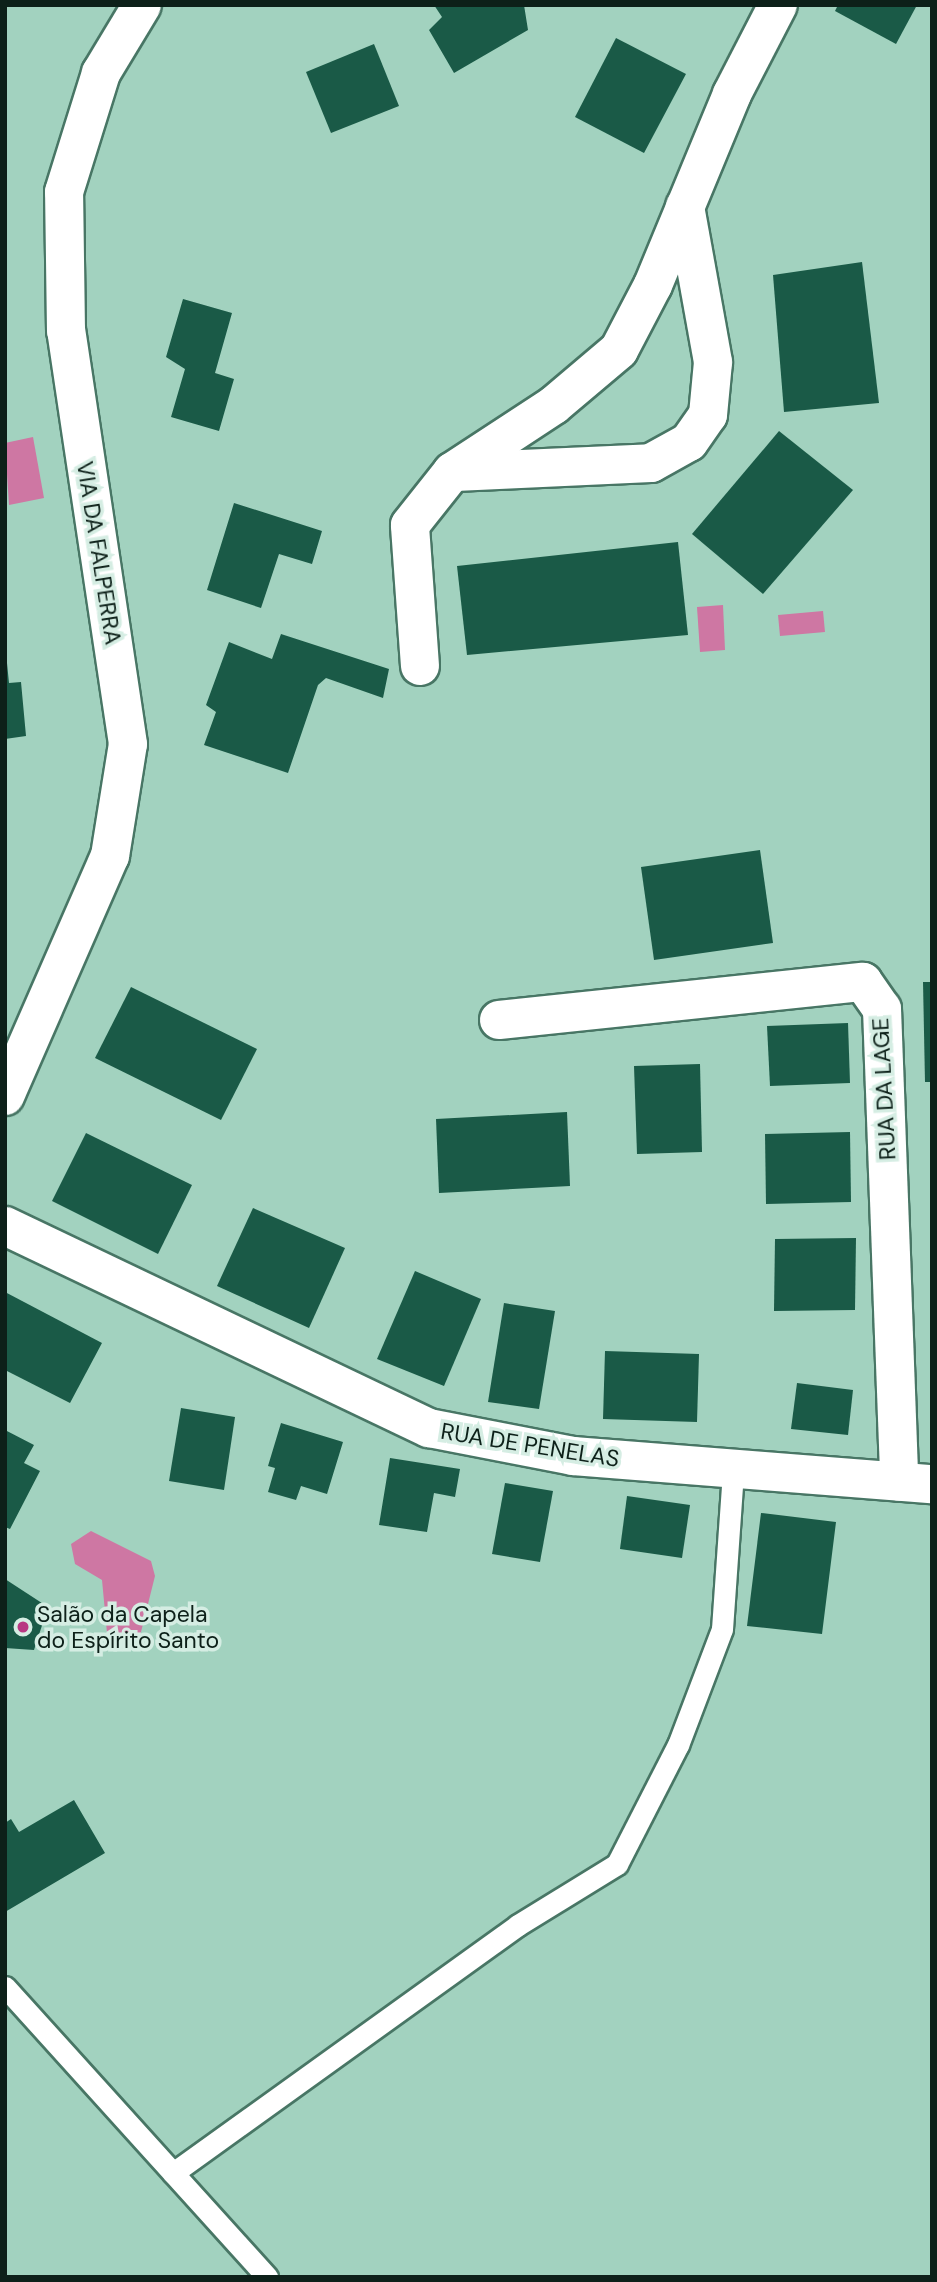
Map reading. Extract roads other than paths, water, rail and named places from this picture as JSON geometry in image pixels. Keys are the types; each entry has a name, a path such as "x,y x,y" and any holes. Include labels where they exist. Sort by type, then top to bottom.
{"street":[{"name":"VIA DA FALPERRA","path":"6,1092 110,856 128,744 66,331 64,192 101,73 142,5"},
{"path":"420,666 410,525 452,472 554,405 619,349 685,206 732,94 778,5"},
{"path":"452,472 651,463 689,442 708,415 713,362 685,206"},
{"name":"RUA DA LAGE","path":"499,1020 863,982 882,1009 916,1483"},
{"name":"RUA DE PENELAS","path":"5,1226 429,1428 573,1456 916,1483"}],"lane":[{"path":"173,2173 518,1925 617,1864 678,1745 722,1629 733,1470"},
{"path":"5,1987 267,2277"}],"place":[{"name":"Salão da Capela do Espírito Santo","path":"23,1627"}]}
